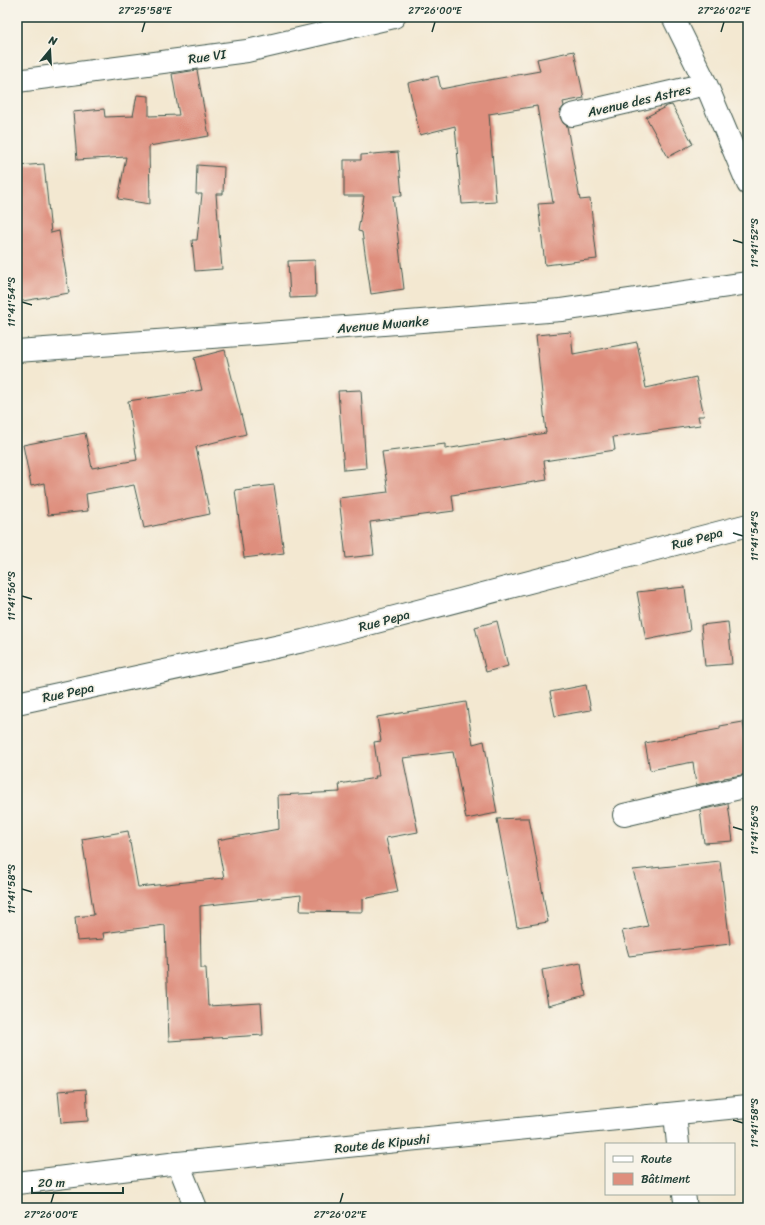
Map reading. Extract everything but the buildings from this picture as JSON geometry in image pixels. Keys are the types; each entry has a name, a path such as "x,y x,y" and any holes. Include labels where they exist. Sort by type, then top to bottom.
{"street":[{"name":"Rue VI","path":"17,81 247,51 394,17"},
{"path":"672,17 706,84 748,184"},
{"name":"Avenue des Astres","path":"572,115 706,84"},
{"name":"Avenue Mwanke","path":"17,351 561,310 748,283"},
{"name":"Rue Pepa","path":"17,703 303,641 748,525"},
{"path":"624,815 748,786"},
{"name":"Route de Kipushi","path":"17,1183 178,1163 748,1106"},
{"path":"675,1114 678,1143"},
{"path":"178,1163 196,1208"},
{"path":"684,1195 686,1208"}]}
